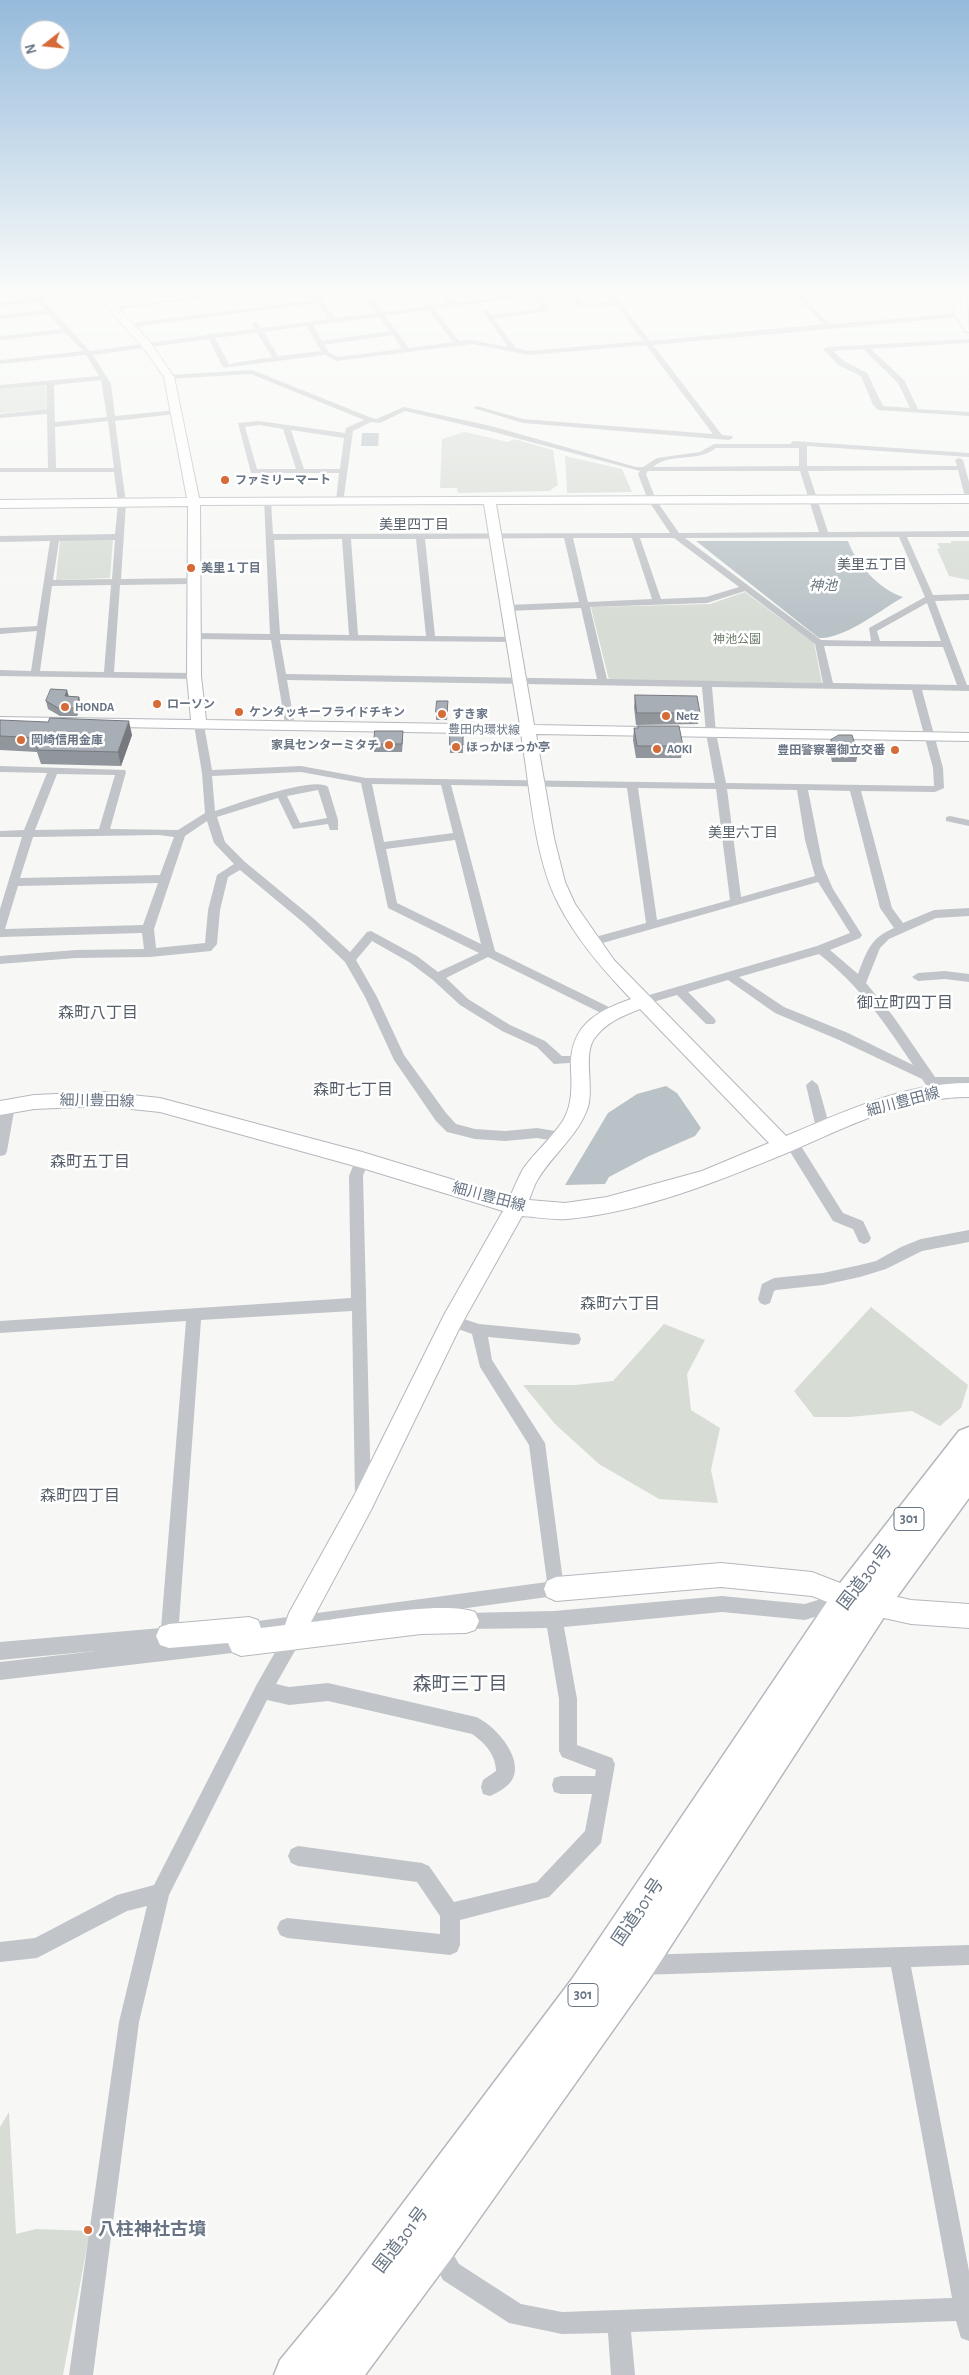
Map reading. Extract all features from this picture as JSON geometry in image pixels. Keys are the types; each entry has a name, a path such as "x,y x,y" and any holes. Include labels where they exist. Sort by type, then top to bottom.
{"highway":[{"name":"国道301号","path":"295,2375 351,2307 585,1992 861,1601 969,1440"},
{"name":"国道301号","path":"339,2375 436,2246 636,1966 861,1601 969,1474"}],"street":[{"path":"51,401 52,470"},
{"path":"109,401 122,502 109,675"},
{"path":"174,401 194,501 194,676 199,725 207,773 210,815 220,843 241,865 308,921 350,960 371,997 398,1057 441,1117 452,1128 475,1134 505,1136 537,1132 562,1137"},
{"path":"323,401 370,420 377,421 404,409 488,428 636,469 961,468"},
{"path":"692,401 719,437"},
{"path":"875,401 881,408 969,414"},
{"path":"910,401 915,411"},
{"path":"477,408 523,421 803,445 969,455"},
{"path":"0,416 51,411"},
{"path":"52,425 176,412"},
{"path":"340,501 349,430 370,420"},
{"path":"343,471 254,471 242,425 259,423 348,436"},
{"path":"286,426 301,471"},
{"path":"803,445 714,446 703,454 670,457 645,469 642,474 652,500 676,535 819,643 947,644"},
{"path":"803,445 803,469 824,534"},
{"path":"0,504 194,501 969,498 958,454"},
{"path":"0,470 118,470"},
{"path":"489,500 529,730 535,783 550,860 567,905 608,964 787,1144 838,1217 858,1225 864,1238"},
{"path":"267,501 275,638 290,727"},
{"path":"283,677 966,688 902,534"},
{"path":"270,537 969,534"},
{"path":"635,535 657,602"},
{"path":"346,536 354,638"},
{"path":"420,536 431,640"},
{"path":"568,536 604,683"},
{"path":"0,539 119,537"},
{"path":"36,673 55,538"},
{"path":"49,583 194,581"},
{"path":"508,608 707,600 745,588"},
{"path":"876,643 872,630 930,598 969,597"},
{"path":"0,630 43,628"},
{"path":"194,636 513,640"},
{"path":"819,643 829,686"},
{"path":"0,673 194,676"},
{"path":"707,684 711,733 722,787 736,902"},
{"path":"207,773 296,769 366,781 932,790 938,788 938,768 916,687"},
{"name":"豊田内環状線","path":"1,724 199,725 969,737"},
{"path":"0,769 121,772 122,775 104,832"},
{"path":"0,928 28,834 53,771"},
{"path":"366,781 392,905 489,951 611,1013"},
{"path":"444,782 489,951"},
{"path":"0,834 104,832 180,834 210,815 282,794 320,786 324,787 325,798 334,824 297,827 282,794"},
{"path":"632,786 652,925"},
{"path":"81,2375 129,2022 160,1893 263,1690 363,1502 452,1321 516,1207 530,1175 562,1137 578,1107 582,1091 580,1059 583,1040 594,1026 611,1013 643,1001 821,949 857,933 820,878 802,788"},
{"path":"855,789 886,908 900,928"},
{"path":"950,819 969,823"},
{"path":"150,953 148,929 180,834"},
{"path":"380,846 458,836"},
{"path":"0,960 76,954 150,953 207,948 211,944 214,910 223,875 241,865"},
{"path":"15,882 164,878"},
{"path":"592,942 820,878"},
{"path":"860,984 876,946 885,936 934,914 969,912"},
{"path":"0,933 148,929"},
{"path":"350,960 372,935 413,959 437,977 464,1002 506,1028 541,1044 559,1061 580,1059"},
{"path":"821,949 849,971 889,1019 931,1082 969,1082"},
{"path":"437,977 481,957 489,951"},
{"path":"918,977 945,975 969,978"},
{"path":"730,976 759,998 788,1015 823,1027 864,1046 898,1065 927,1076"},
{"path":"680,991 710,1021"},
{"path":"812,1085 824,1128"},
{"name":"細川豊田線","path":"4,1107 57,1100 94,1099 160,1105 362,1160 516,1207 565,1211 607,1205 706,1178 879,1105 947,1090 969,1090"},
{"path":"0,1152 4,1107"},
{"path":"362,1160 356,1176 363,1502"},
{"path":"765,1300 767,1288 774,1284 826,1279 873,1268 893,1260 906,1251 925,1244 969,1236"},
{"path":"0,1327 359,1304"},
{"path":"169,1636 194,1315"},
{"path":"452,1321 479,1330 574,1339"},
{"path":"479,1330 485,1362 537,1443 556,1589"},
{"path":"0,1671 296,1629 556,1589 721,1575 812,1584 861,1601 911,1612 969,1616"},
{"path":"296,1629 421,1622 554,1619 722,1604 805,1612 861,1601"},
{"path":"450,1913 542,1890 594,1836 606,1764 568,1751 568,1699 554,1619"},
{"path":"0,1651 169,1636 245,1636"},
{"path":"263,1690 289,1696 328,1692 476,1726 488,1734 498,1746 506,1767 505,1776 490,1787"},
{"path":"561,1785 603,1784"},
{"path":"287,1928 450,1945 450,1913 422,1873 298,1856"},
{"path":"0,1952 37,1948 124,1902 160,1893"},
{"path":"636,1966 969,1955"},
{"path":"436,2246 451,2272 517,2315 562,2324 968,2316 899,1958"},
{"path":"619,2322 623,2375"}],"green space":[{"path":"0,401 46,401 47,409 0,413"},
{"path":"465,432 508,442 514,439 553,450 558,485 549,491 458,493 457,488 440,488 442,439"},
{"path":"565,456 622,469 632,492 567,493"},
{"path":"60,540 113,540 110,578 56,580"},
{"path":"951,541 969,541 969,580 949,576 937,549 940,548 937,543 951,543"},
{"name":"神池公園","path":"745,592 814,643 822,683 609,680 592,607 710,604"},
{"path":"871,1307 968,1385 961,1408 940,1426 912,1411 850,1417 814,1417 794,1391"},
{"path":"664,1324 705,1340 687,1374 691,1410 720,1428 711,1470 718,1503 659,1499 599,1464 555,1424 523,1385 575,1385 613,1381"},
{"path":"9,2112 16,2234 36,2229 90,2231 63,2375 0,2375 0,2127"}],"water":[{"path":"362,433 379,433 378,446 361,446"},
{"name":"神池","path":"696,541 848,541 857,558 870,575 886,589 903,597 850,629 839,634 819,638"},
{"path":"666,1086 677,1093 701,1128 695,1136 647,1157 609,1177 605,1184 565,1185 608,1113 637,1094"}],"building":[{"path":"51,689 67,690 65,696 79,697 75,708 58,708 46,701"},
{"path":"635,695 697,696 700,713 637,713"},
{"path":"437,701 448,701 447,712 436,712"},
{"path":"50,718 129,721 118,752 37,750 42,738 0,736 0,720 48,722"},
{"path":"638,726 679,726 683,746 637,746 634,728 638,728"},
{"path":"375,731 403,731 402,744 374,744"},
{"path":"450,732 463,732 463,745 450,745"},
{"path":"839,735 852,735 858,754 834,754 831,740"}],"place":[{"name":"ファミリーマート","path":"225,480"},
{"name":"美里１丁目","path":"191,568"},
{"name":"ローソン","path":"157,704"},
{"name":"HONDA","path":"65,707"},
{"name":"ケンタッキーフライドチキン","path":"239,712"},
{"name":"すき家","path":"442,714"},
{"name":"Netz","path":"666,716"},
{"name":"岡崎信用金庫","path":"21,740"},
{"name":"家具センターミタチ","path":"389,745"},
{"name":"ほっかほっか亭","path":"456,747"},
{"name":"AOKI","path":"657,749"},
{"name":"豊田警察署御立交番","path":"895,750"},
{"name":"八柱神社古墳","path":"88,2230"}],"district":[{"name":"美里四丁目","path":"414,525"},
{"name":"美里五丁目","path":"872,565"},
{"name":"美里六丁目","path":"743,833"},
{"name":"御立町四丁目","path":"905,1003"},
{"name":"森町八丁目","path":"98,1013"},
{"name":"森町七丁目","path":"353,1090"},
{"name":"森町五丁目","path":"90,1162"},
{"name":"森町六丁目","path":"620,1304"},
{"name":"森町四丁目","path":"80,1496"},
{"name":"森町三丁目","path":"460,1684"}]}
